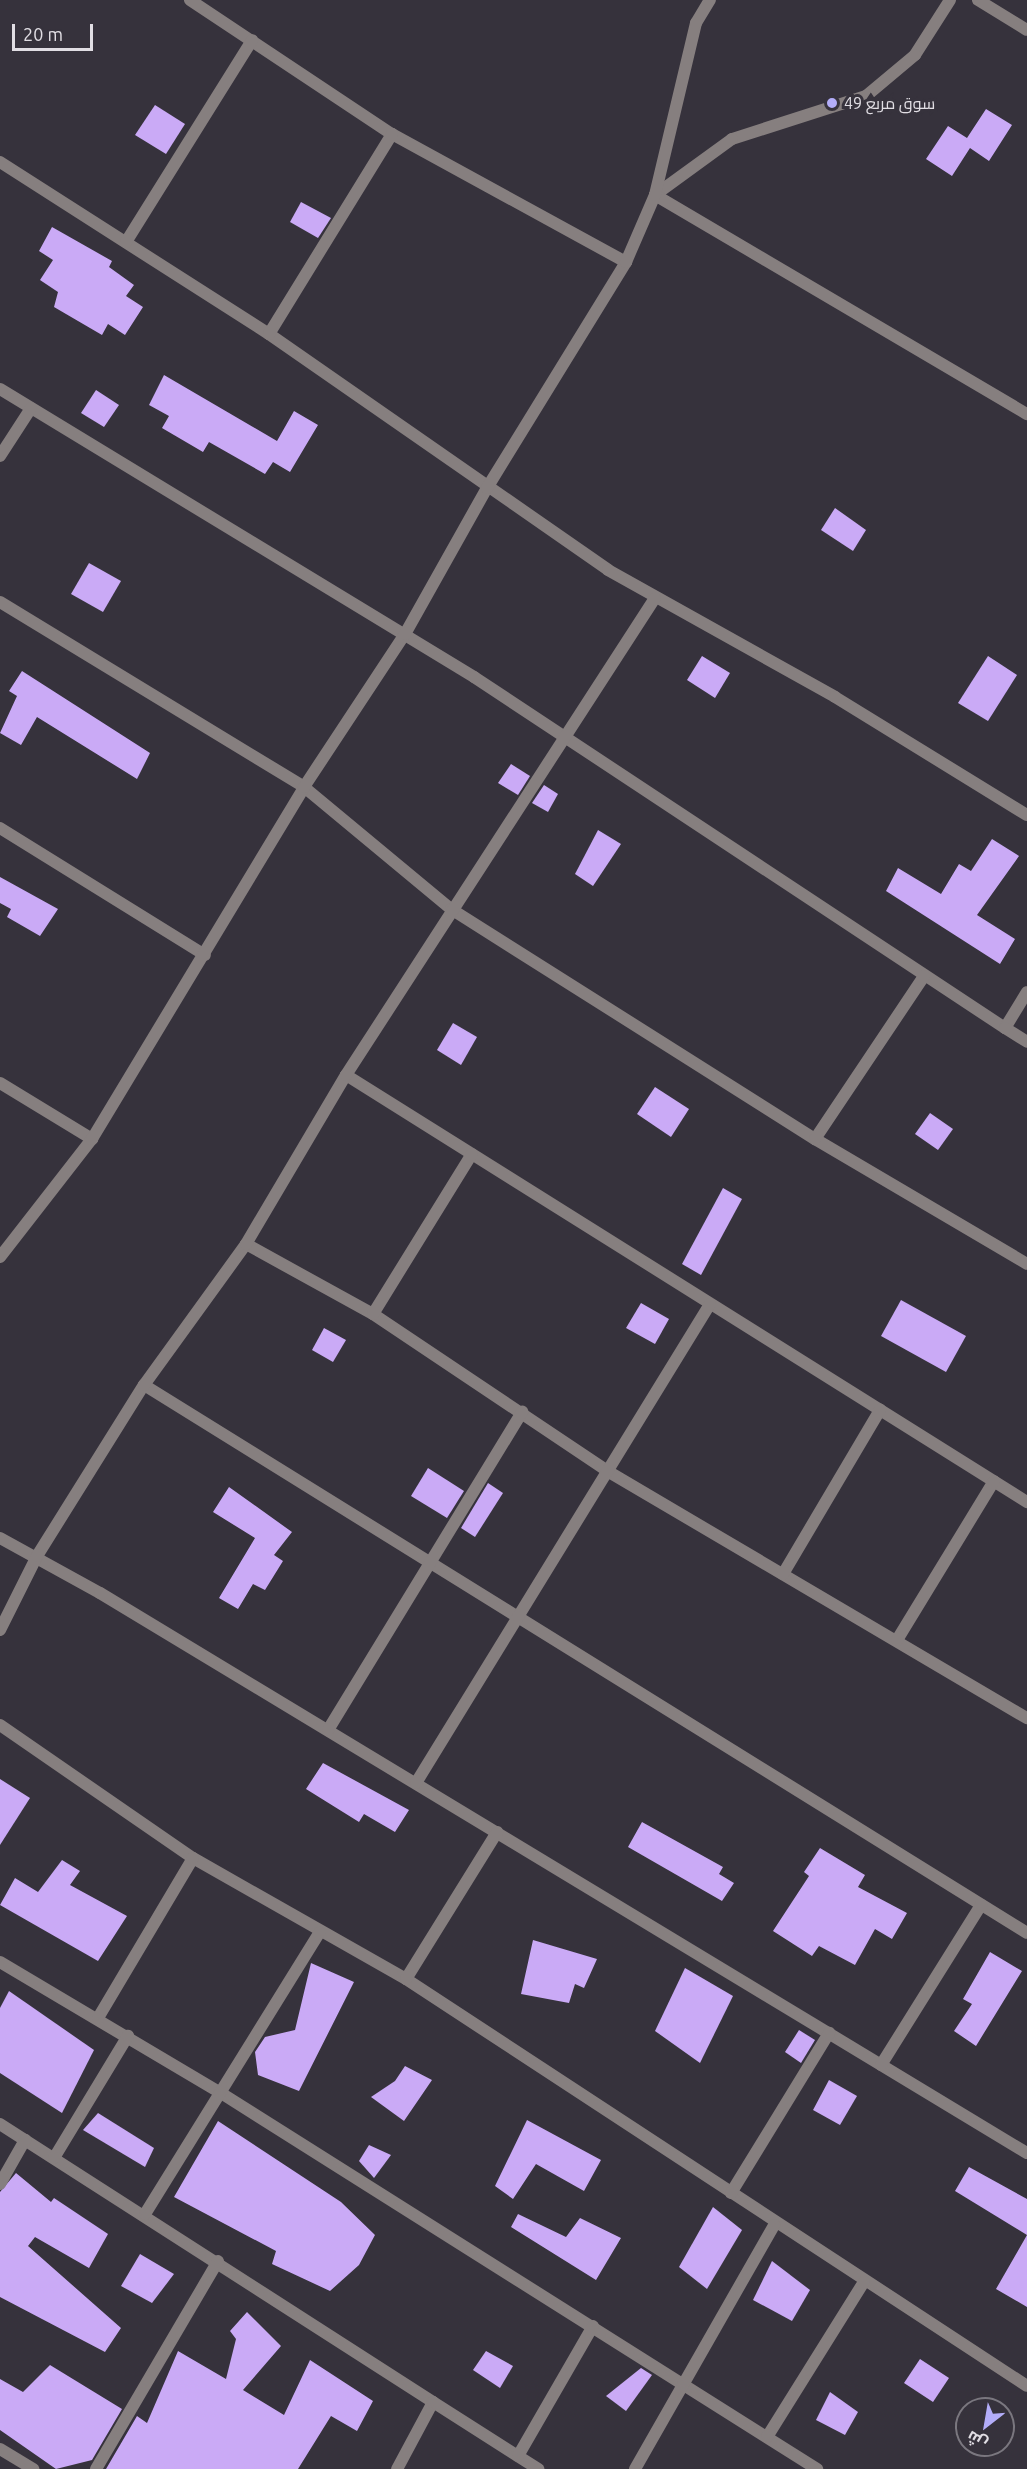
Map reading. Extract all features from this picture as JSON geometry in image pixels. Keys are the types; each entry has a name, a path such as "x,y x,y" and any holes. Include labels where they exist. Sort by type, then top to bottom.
{"street":[{"path":"190,0 392,134 626,262"},
{"path":"2,1251 92,1139 304,787 405,634 487,488 626,262 655,195 696,23 710,0"},
{"path":"655,195 732,139 866,96 915,55 950,0"},
{"path":"978,0 1027,30"},
{"path":"126,243 252,40"},
{"path":"269,334 392,134"},
{"path":"0,162 269,334 487,488 655,598 835,697 1027,815"},
{"path":"655,195 1027,414"},
{"path":"0,389 405,634 564,741 1027,1042"},
{"path":"0,456 31,408"},
{"path":"0,1630 37,1556 144,1385 246,1244 346,1075 451,909 564,741 655,598"},
{"path":"0,602 304,787 451,909 815,1140 1027,1264"},
{"path":"0,828 205,954"},
{"path":"815,1140 924,976"},
{"path":"1005,1028 1027,992"},
{"path":"346,1075 1027,1502"},
{"path":"0,1083 92,1139"},
{"path":"374,1314 472,1154"},
{"path":"246,1244 374,1314 609,1472 1027,1718"},
{"path":"416,1783 609,1472 710,1304"},
{"path":"144,1385 517,1619 1027,1933"},
{"path":"783,1574 879,1410"},
{"path":"328,1730 522,1412"},
{"path":"897,1640 994,1481"},
{"path":"0,1538 37,1556 328,1730 1027,2153"},
{"path":"0,1725 193,1858 319,1933 406,1979 730,2193 774,2225 1027,2386"},
{"path":"406,1979 497,1832"},
{"path":"98,2018 193,1858"},
{"path":"881,2065 981,1905"},
{"path":"145,2214 319,1933"},
{"path":"0,1962 221,2093 684,2383 815,2468"},
{"path":"730,2193 830,2033"},
{"path":"54,2158 128,2036"},
{"path":"0,2124 145,2214 538,2469"},
{"path":"0,2184 25,2140"},
{"path":"635,2469 774,2225"},
{"path":"96,2469 218,2261"},
{"path":"767,2437 864,2282"},
{"path":"518,2456 593,2326"},
{"path":"397,2469 433,2402"},
{"path":"0,2449 33,2469"}],"building":[{"path":"155,105 185,124 166,154 135,135"},
{"path":"986,109 1012,125 989,161 970,148 952,176 926,159 948,126 967,138"},
{"path":"301,202 331,218 318,238 290,222"},
{"path":"52,227 112,261 109,267 134,285 126,296 143,307 125,335 108,324 102,335 54,307 58,292 40,280 53,260 39,251"},
{"path":"164,375 277,441 294,411 318,425 290,472 273,462 265,474 209,442 203,452 162,428 169,416 149,405"},
{"path":"96,390 119,405 104,427 81,413"},
{"path":"835,508 866,530 853,551 821,530"},
{"path":"89,563 121,581 103,612 71,594"},
{"path":"702,656 730,673 715,698 687,680"},
{"path":"988,656 1017,675 988,721 958,703"},
{"path":"22,671 150,753 137,779 37,717 21,745 0,733 17,696 9,691"},
{"path":"511,764 530,776 518,795 498,783"},
{"path":"544,785 558,794 548,812 532,803"},
{"path":"598,830 621,844 593,886 575,874"},
{"path":"992,839 1019,856 977,915 1015,939 1000,964 886,891 898,868 941,894 959,864 971,871"},
{"path":"0,877 58,909 40,936 7,917 11,909 0,903"},
{"path":"453,1023 477,1037 461,1065 437,1050"},
{"path":"655,1087 689,1109 671,1137 637,1114"},
{"path":"930,1113 953,1129 938,1150 915,1134"},
{"path":"723,1188 742,1199 701,1275 682,1264"},
{"path":"901,1300 966,1336 946,1372 881,1336"},
{"path":"641,1303 669,1319 655,1344 626,1328"},
{"path":"324,1328 346,1340 333,1362 312,1350"},
{"path":"428,1468 464,1491 447,1518 411,1496"},
{"path":"488,1483 503,1493 475,1537 461,1528"},
{"path":"229,1487 292,1532 274,1555 283,1561 265,1590 253,1584 238,1609 219,1598 255,1538 213,1512"},
{"path":"323,1763 409,1810 395,1832 364,1814 359,1822 306,1789"},
{"path":"0,1779 30,1798 0,1845"},
{"path":"642,1822 723,1867 719,1874 734,1883 722,1901 628,1847"},
{"path":"820,1848 865,1875 858,1887 907,1913 892,1939 875,1929 855,1965 819,1946 812,1956 773,1931 809,1876 804,1872"},
{"path":"62,1860 80,1871 70,1885 127,1916 98,1961 0,1905 15,1878 38,1892"},
{"path":"533,1940 597,1959 584,1988 575,1984 569,2003 521,1994"},
{"path":"990,1952 1022,1971 976,2046 954,2031 972,2004 963,1999"},
{"path":"311,1963 354,1982 299,2091 258,2075 255,2052 265,2037 295,2030"},
{"path":"685,1968 733,1996 700,2063 655,2031"},
{"path":"9,1991 94,2050 62,2113 0,2073 0,2008"},
{"path":"799,2030 815,2040 801,2063 785,2052"},
{"path":"405,2066 432,2080 404,2121 371,2097 395,2081"},
{"path":"829,2080 857,2096 840,2125 813,2110"},
{"path":"98,2113 154,2148 145,2167 83,2130"},
{"path":"527,2120 601,2160 584,2191 536,2164 513,2199 495,2186"},
{"path":"218,2121 341,2202 375,2235 359,2265 330,2291 272,2264 276,2251 174,2197"},
{"path":"369,2145 391,2155 374,2178 359,2161"},
{"path":"969,2167 1027,2199 1027,2235 955,2191"},
{"path":"16,2173 51,2202 54,2198 108,2234 89,2268 35,2237 28,2246 121,2328 105,2352 0,2297 0,2192"},
{"path":"713,2207 742,2230 707,2289 679,2267"},
{"path":"518,2214 566,2237 580,2218 621,2238 596,2280 511,2227"},
{"path":"1027,2235 1027,2307 996,2289"},
{"path":"140,2254 174,2274 152,2303 121,2286"},
{"path":"772,2261 810,2290 792,2321 753,2300"},
{"path":"247,2312 281,2346 243,2390 284,2415 310,2360 373,2401 357,2431 331,2416 298,2469 106,2469 137,2416 147,2423 178,2351 226,2379 236,2339 230,2331"},
{"path":"486,2351 513,2366 500,2388 473,2370"},
{"path":"920,2359 949,2378 933,2402 904,2383"},
{"path":"50,2365 122,2409 92,2460 56,2469 0,2430 0,2379 23,2392"},
{"path":"641,2368 652,2375 626,2411 606,2396"},
{"path":"830,2392 858,2412 845,2435 816,2420"}],"place":[{"name":"سوق مربع 49","path":"832,103"}]}
